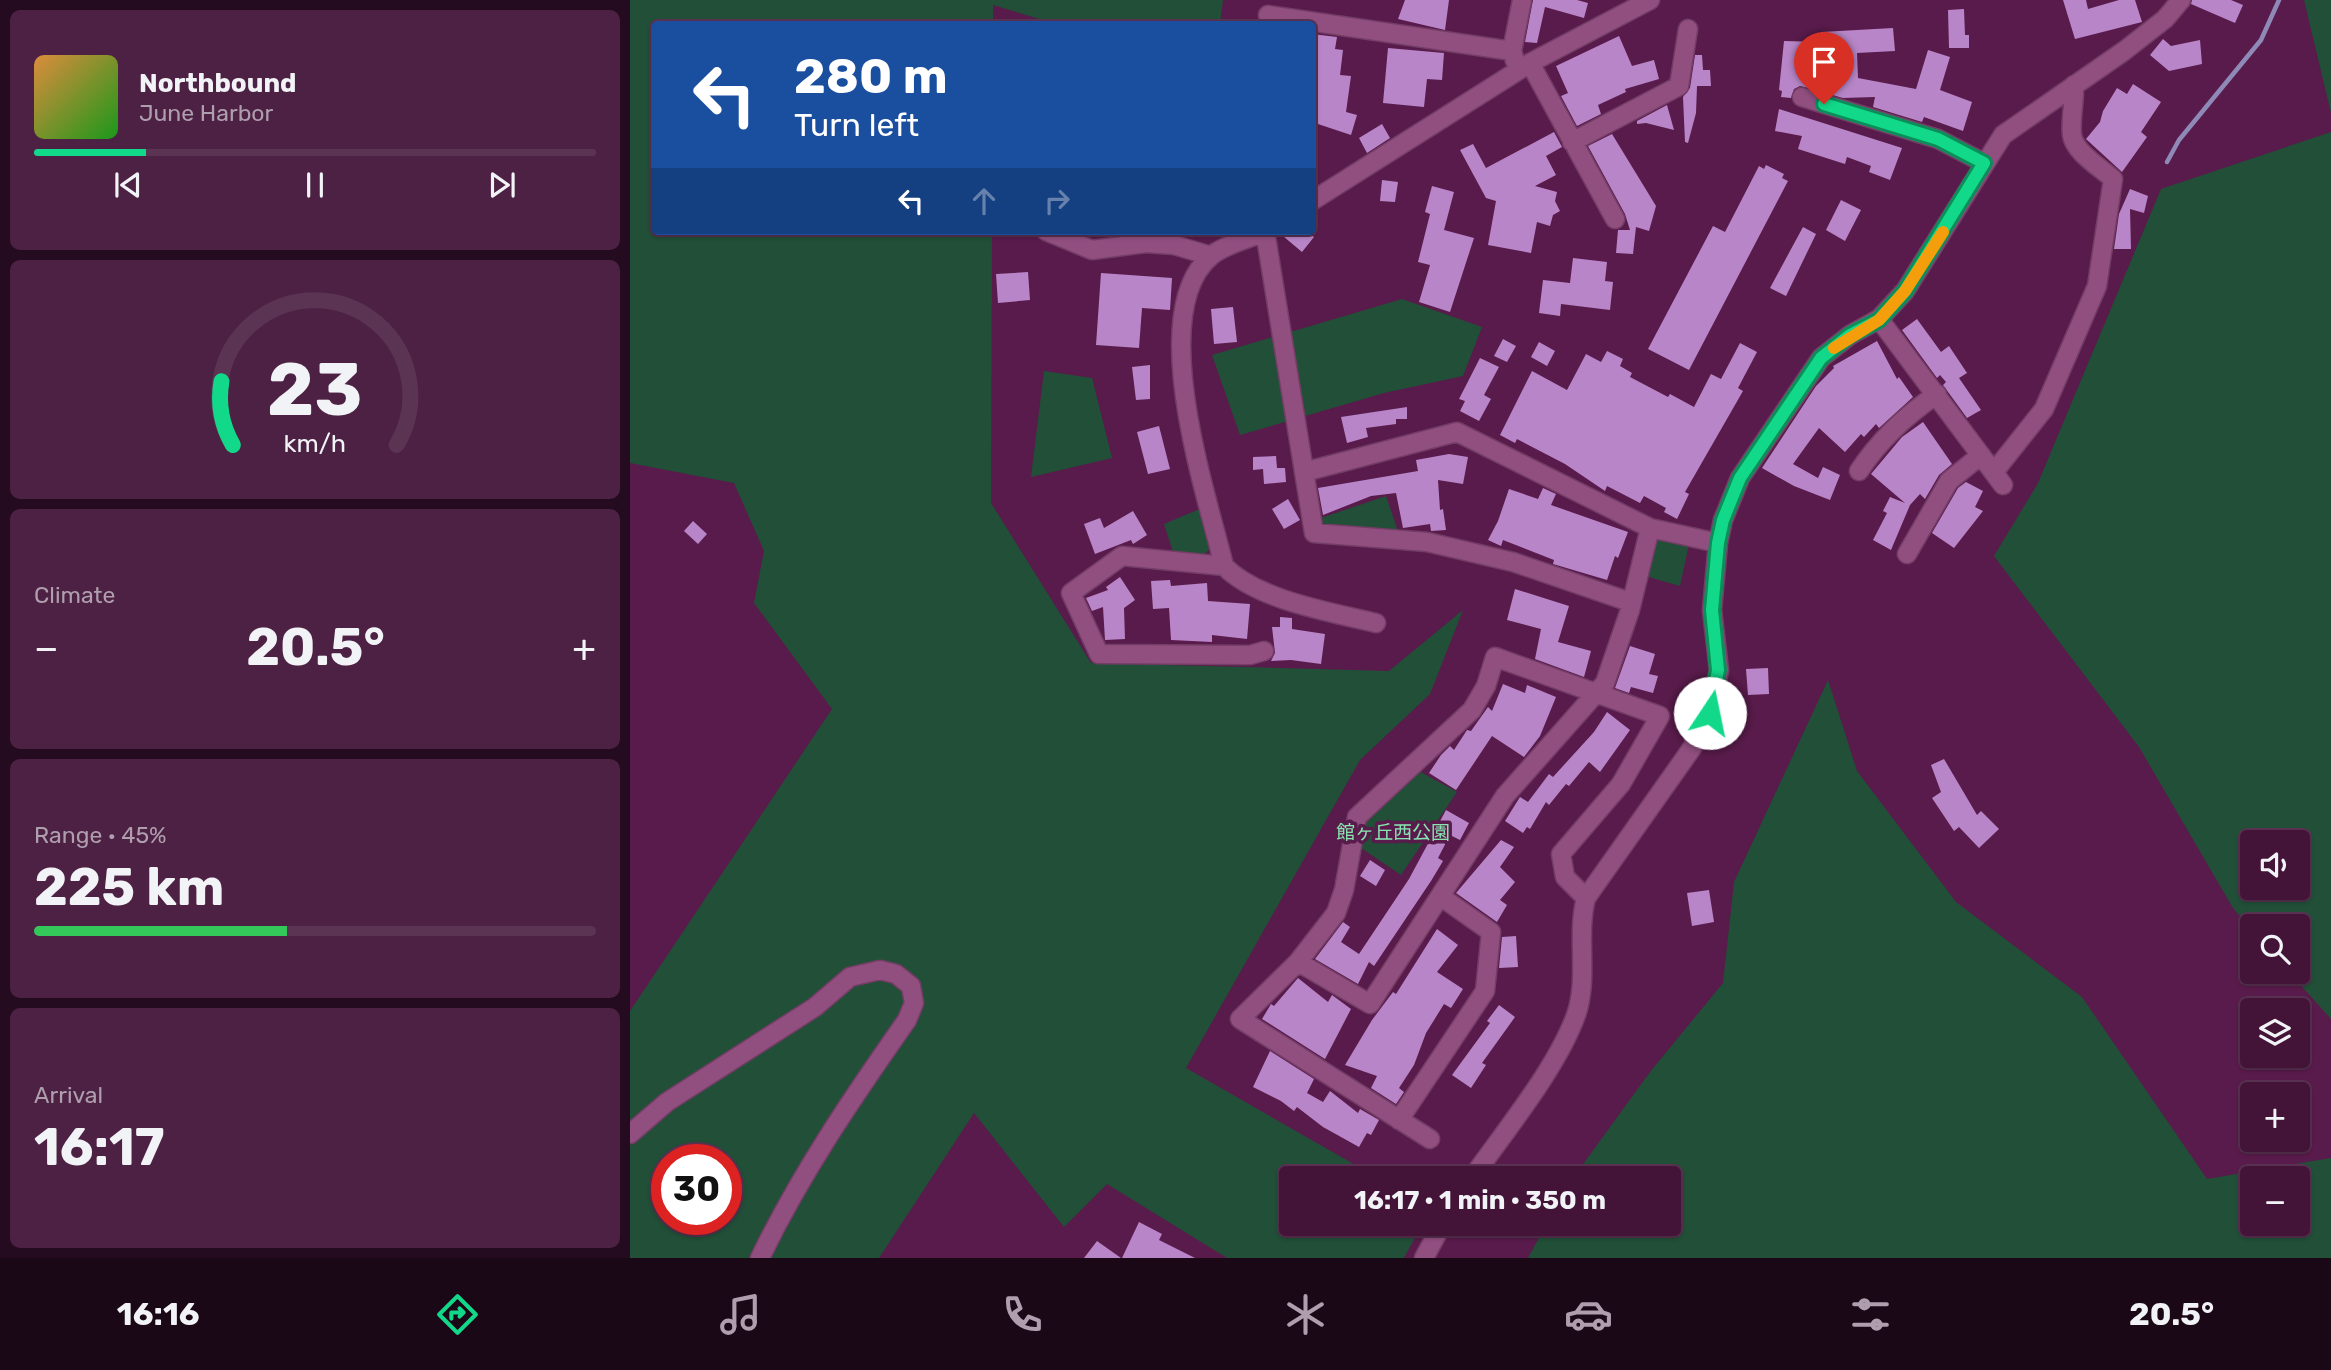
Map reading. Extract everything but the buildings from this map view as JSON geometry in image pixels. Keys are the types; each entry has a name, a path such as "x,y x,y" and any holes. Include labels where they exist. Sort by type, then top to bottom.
{"street":[{"path":"1512,51 1522,0"},
{"path":"1316,198 1524,67 1650,0"},
{"path":"1480,1166 1549,1065 1576,1014 1582,970 1581,917 1586,898 1692,748 1710,713 1718,670 1712,610 1718,543 1723,520 1740,478 1821,358 1850,335 1879,320 1905,291 2003,135 2155,27 2181,0"},
{"path":"1268,15 1309,21"},
{"path":"1316,22 1512,51 1572,142 1615,219"},
{"path":"1572,142 1679,86 1688,29"},
{"path":"1879,320 1998,479 2043,409 2097,286 2113,179 2079,149 2072,136 2076,108 2074,85"},
{"path":"1801,97 1938,139 1984,163"},
{"path":"1056,235 1092,250 1146,243 1174,245 1211,256"},
{"path":"1224,566 1180,378 1180,341 1186,301 1196,277 1211,256 1256,235"},
{"path":"1266,235 1314,533 1427,542 1513,562 1630,602"},
{"path":"1858,471 1873,449 1905,416 1937,394"},
{"path":"1304,472 1457,432 1650,528 1718,543"},
{"path":"1907,554 1949,481 1981,455"},
{"path":"1298,962 1370,1004 1506,796 1605,684 1650,528"},
{"path":"1264,652 1250,655 1099,653 1071,593 1122,556 1224,566 1249,585 1314,608 1376,623"},
{"path":"1430,1139 1240,1019 1298,962 1336,913 1344,890 1357,817 1472,710 1486,687 1495,657 1660,716 1621,784 1561,854 1565,877 1586,898"},
{"path":"1399,1120 1485,991 1491,932 1440,896"},
{"path":"630,1134 667,1102 815,1007 850,977 880,970 896,974 911,986 914,1003 907,1020 820,1147 784,1209 760,1258"},
{"path":"1424,1258 1436,1236"}],"green space":[{"path":"630,0 1223,0 1220,21 1046,21 993,5 993,21 651,21 651,235 992,235 991,503 1091,663 1389,671 1463,610 1430,694 1360,760 1186,1068 1357,1166 1279,1166 1279,1236 1416,1236 1404,1258 1227,1258 1107,1184 1064,1227 974,1113 879,1258 630,1258 630,1011 832,709 754,603 764,551 734,483 630,463"},
{"path":"2304,0 2331,0 2331,113"},
{"path":"2331,132 2331,1019 2300,984 2310,984 2310,914 2240,914 2240,916 2139,747 1994,556 2038,483 2161,189"},
{"path":"1402,299 1482,327 1463,376 1384,393 1240,435 1212,355"},
{"path":"1044,371 1092,378 1112,458 1031,477"},
{"path":"1386,496 1399,534 1322,527 1321,518"},
{"path":"1202,508 1212,546 1203,556 1173,552 1164,524"},
{"path":"1656,536 1689,544 1680,586 1645,576"},
{"path":"1828,680 1857,771 1956,902 2082,997 2207,1179 2240,1173 2240,1236 2310,1236 2310,1166 2284,1166 2331,1158 2331,1258 1528,1258 1540,1236 1681,1236 1681,1166 1582,1166 1650,1072 1723,983 1734,882"},
{"name":"館ヶ丘西公園","path":"1417,770 1457,792 1401,875 1361,848 1364,819"}],"waterway":[{"path":"2167,162 2179,140 2261,40 2279,0"}],"slow traffic":[{"path":"1834,348 1850,335 1879,320 1905,291 1943,232"}],"route":[{"path":"1710,713 1718,670 1712,610 1718,543 1723,520 1740,478 1821,358 1850,335 1879,320 1905,291 1984,163 1938,139 1824,104"}]}
